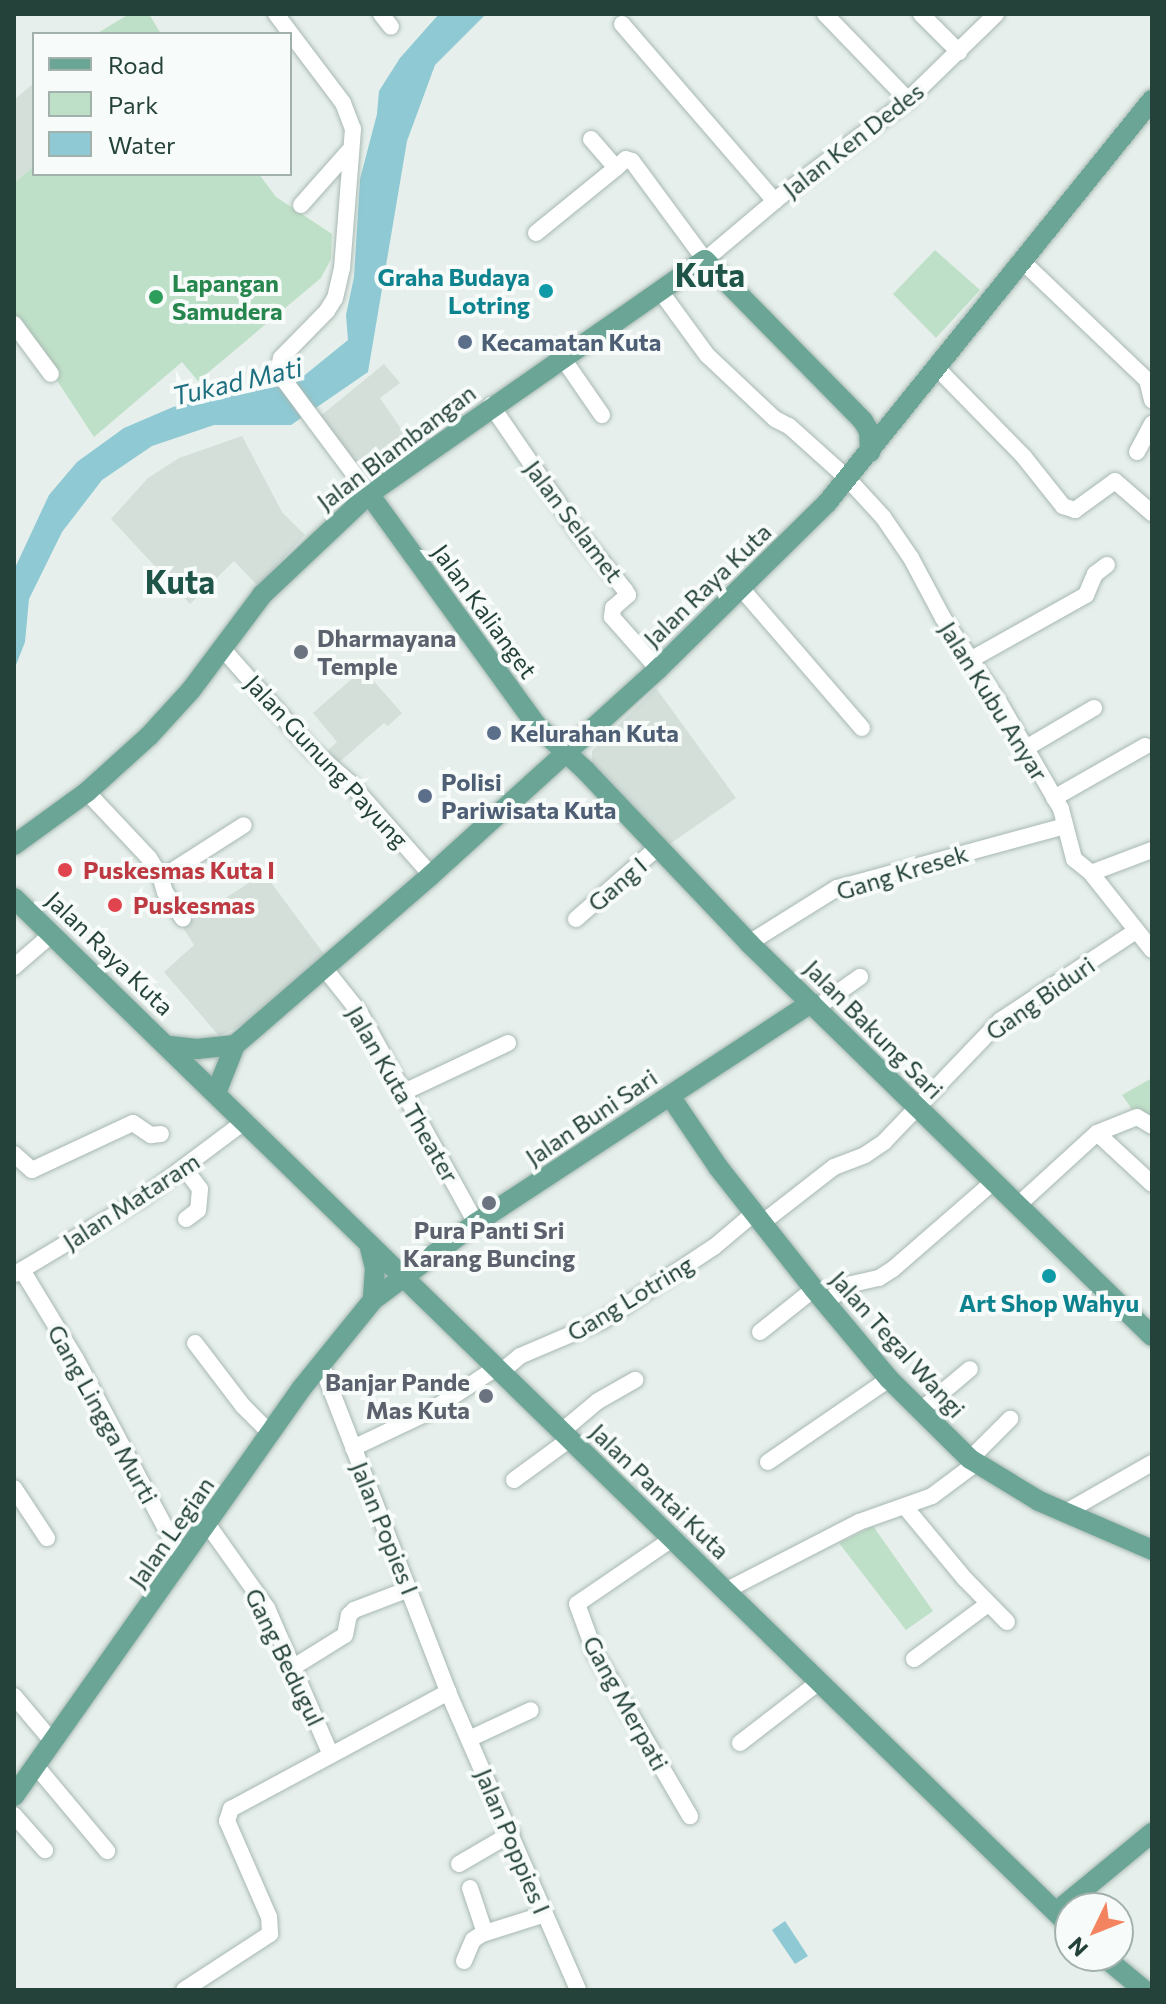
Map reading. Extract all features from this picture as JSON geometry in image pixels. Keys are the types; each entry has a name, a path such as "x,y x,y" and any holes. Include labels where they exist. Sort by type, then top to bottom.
{"main road":[{"name":"Jalan Raya Kuta","path":"14,898 216,1093 235,1045 431,875 658,669 848,479 1152,100"},
{"name":"Jalan Blambangan","path":"14,845 87,792 149,736 279,576 369,494 491,405 564,360 705,260"},
{"path":"705,260 863,421 869,431 870,452"},
{"path":"863,421 893,425"},
{"name":"Jalan Kalianget","path":"369,494 517,701 536,725 566,753"},
{"name":"Jalan Bakung Sari","path":"566,753 749,943 1152,1336"},
{"name":"Jalan Buni Sari","path":"373,1300 476,1223 813,1006"},
{"name":"Jalan Raya Kuta","path":"170,1046 197,1049 235,1045"},
{"name":"Jalan Pantai Kuta","path":"216,1093 370,1248 819,1682 1054,1904"},
{"name":"Jalan Tegal Wangi","path":"670,1096 758,1218 820,1296 889,1379 973,1462 1039,1501 1152,1550"},
{"path":"370,1248 375,1268 373,1300"},
{"name":"Jalan Legian","path":"14,1796 270,1433 373,1300"},
{"path":"1094,1892 1141,1851 1152,1833"},
{"path":"1122,1972 1144,1990"}],"street":[{"path":"276,14 289,32"},
{"path":"825,14 908,100"},
{"path":"921,14 959,52"},
{"name":"Jalan Ken Dedes","path":"705,260 775,201 908,100 993,15"},
{"path":"622,24 775,201"},
{"path":"292,36 350,115 353,129 344,246 335,298 327,311 281,358 279,377 369,494"},
{"path":"591,139 616,168"},
{"path":"301,205 349,151"},
{"path":"536,233 626,159 632,161 705,260"},
{"path":"1023,262 1150,382 1152,400"},
{"name":"Jalan Kubu Anyar","path":"661,292 707,355 775,419 789,426 848,479 893,529 1054,798 1074,859 1091,873 1152,950"},
{"path":"14,324 51,374"},
{"path":"564,360 602,415"},
{"path":"936,367 1024,457 1063,506 1075,510 1115,481 1152,513"},
{"name":"Jalan Selamet","path":"491,405 578,532 625,590 628,595 613,608 612,617 658,669"},
{"path":"1137,452 1152,424"},
{"path":"970,660 1086,595 1095,574 1107,565"},
{"path":"741,588 862,728"},
{"name":"Jalan Gunung Payung","path":"222,648 312,750 350,783 431,875"},
{"path":"1026,748 1094,708"},
{"path":"1054,798 1145,746"},
{"path":"87,792 149,858 160,875 165,892 183,919"},
{"path":"160,875 172,871 244,825"},
{"name":"Gang Kresek","path":"749,943 837,888 1065,826"},
{"name":"Gang I","path":"576,919 657,848"},
{"path":"1091,873 1152,850"},
{"name":"Gang Biduri","path":"758,1218 834,1167 865,1155 884,1142 1001,1020 1136,931"},
{"path":"14,967 52,934"},
{"name":"Jalan Kuta Theater","path":"325,969 360,1013 476,1223"},
{"path":"813,1006 860,977"},
{"path":"404,1092 508,1043"},
{"path":"1017,1206 1097,1133 1137,1117 1152,1126"},
{"name":"Jalan Mataram","path":"16,1273 185,1169 244,1122"},
{"path":"14,1154 32,1170 133,1123 151,1135 161,1134"},
{"path":"1097,1133 1152,1184"},
{"path":"185,1169 200,1189 198,1210 186,1219"},
{"path":"760,1332 820,1296 879,1278 893,1269 993,1182"},
{"name":"Gang Lotring","path":"353,1448 429,1412 520,1356 602,1321 758,1218"},
{"name":"Gang Lingga Murti","path":"16,1273 76,1359 182,1559"},
{"path":"195,1343 234,1395 270,1433"},
{"name":"Jalan Popies I","path":"321,1364 448,1692"},
{"path":"920,1411 970,1369"},
{"path":"768,1462 889,1379"},
{"path":"514,1480 566,1436 598,1401 635,1380"},
{"path":"725,1591 859,1522 906,1508 942,1490 973,1462 1010,1419"},
{"path":"1066,1512 1152,1463"},
{"path":"14,1488 47,1538"},
{"path":"906,1508 1007,1622"},
{"name":"Gang Bedugul","path":"208,1525 267,1608 330,1753"},
{"name":"Gang Merpati","path":"672,1539 579,1600 577,1608 605,1673 690,1816"},
{"path":"292,1668 345,1635 349,1615 354,1610 409,1589"},
{"path":"914,1659 988,1604"},
{"path":"740,1743 819,1682"},
{"name":"Gang Bedugul","path":"184,1990 270,1934 269,1917 227,1821 231,1809 448,1692"},
{"name":"Jalan Poppies I","path":"448,1692 578,1990"},
{"path":"14,1696 52,1741"},
{"path":"469,1739 531,1710"},
{"path":"36,1766 107,1851"},
{"path":"14,1815 45,1850"},
{"path":"459,1864 512,1833"},
{"path":"470,1888 485,1933"},
{"path":"464,1961 473,1940 485,1933 545,1914"}],"shaded area":[{"path":"32,85 32,168 14,183 14,100"},
{"path":"384,364 400,383 380,398 415,449 369,483 318,418"},
{"path":"242,436 282,512 305,535 258,586 234,561 190,604 111,519 148,478 179,458"},
{"path":"363,669 402,713 388,726 384,723 337,764 321,757 337,742 313,713"},
{"path":"656,688 736,798 667,846 592,765 592,751"},
{"path":"264,873 324,954 248,1022 219,1036 164,972 194,945 182,926"}],"green space":[{"path":"129,14 149,14 160,32 99,32"},
{"name":"Lapangan Samudera","path":"32,168 32,176 260,176 276,197 332,234 331,259 321,278 198,381 182,362 94,437 14,315 14,183"},
{"path":"935,250 980,290 936,338 893,294"},
{"path":"1152,1078 1152,1129 1145,1128 1122,1095"},
{"path":"873,1526 933,1611 906,1630 839,1543"}],"water":[{"name":"Tukad Mati","path":"439,14 486,14 435,65 407,141 368,372 291,425 214,425 152,446 102,480 62,532 29,599 25,642 14,670 14,570 49,495 77,462 124,428 173,407 295,383 348,340 346,315 354,277 360,179 377,114 379,91 400,58"},
{"path":"785,1921 808,1956 795,1964 772,1930"}],"place":[{"name":"Graha Budaya Lotring","path":"546,291"},
{"name":"Lapangan Samudera","path":"156,297"},
{"name":"Kecamatan Kuta","path":"465,342"},
{"name":"Dharmayana Temple","path":"301,652"},
{"name":"Kelurahan Kuta","path":"494,733"},
{"name":"Polisi Pariwisata Kuta","path":"425,796"},
{"name":"Puskesmas Kuta I","path":"65,870"},
{"name":"Puskesmas","path":"115,905"},
{"name":"Pura Panti Sri Karang Buncing","path":"489,1203"},
{"name":"Art Shop Wahyu","path":"1049,1276"},
{"name":"Banjar Pande Mas Kuta","path":"486,1396"}],"district":[{"name":"Kuta","path":"710,274"},
{"name":"Kuta","path":"180,581"}]}
